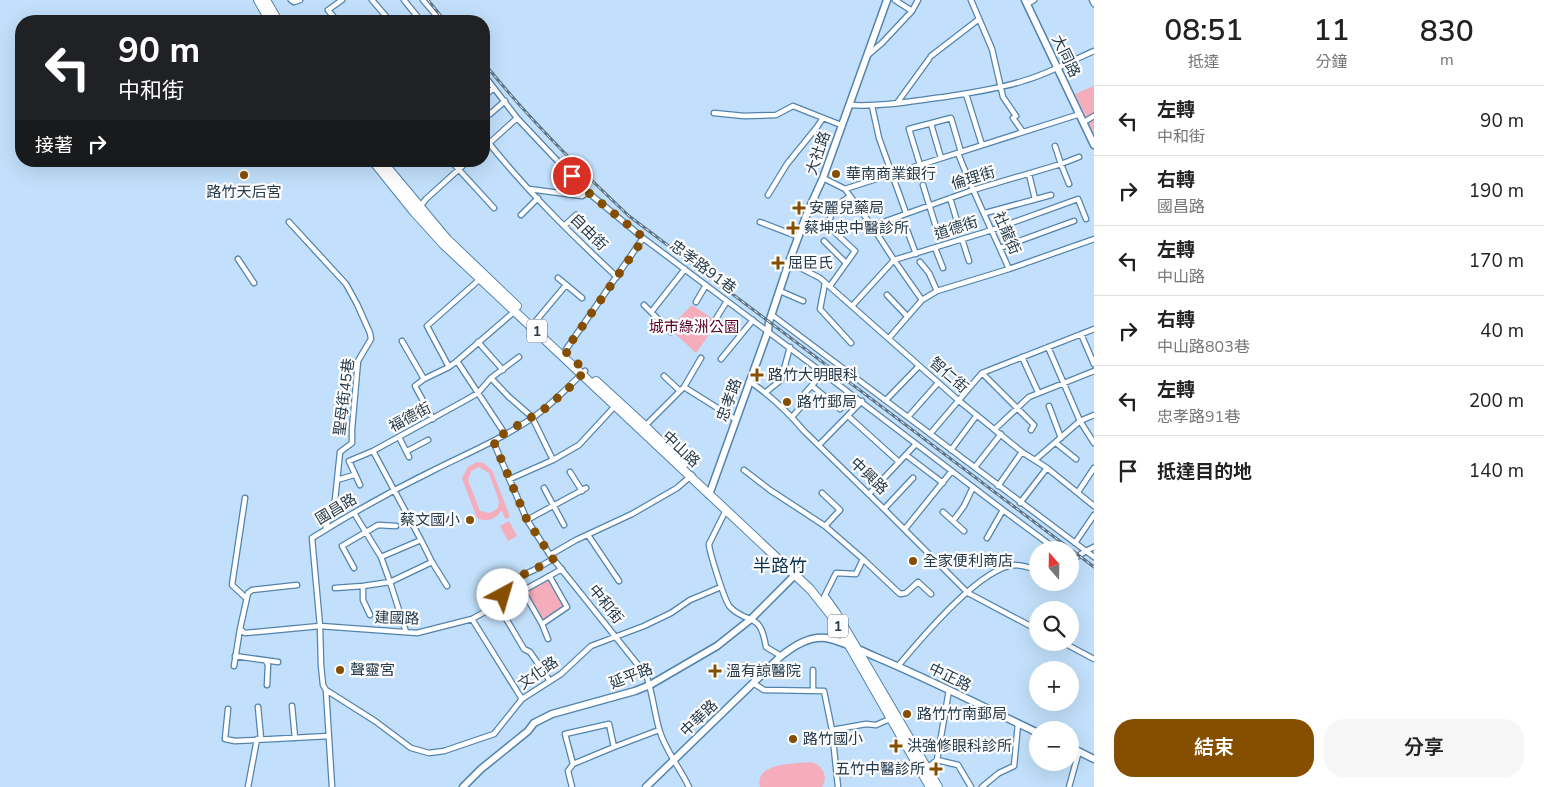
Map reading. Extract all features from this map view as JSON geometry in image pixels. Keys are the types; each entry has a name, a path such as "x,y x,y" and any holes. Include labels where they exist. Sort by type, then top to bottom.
{"main road":[{"path":"258,0 267,15"},
{"path":"266,0 275,15"},
{"name":"中山路","path":"378,167 417,210 565,351 615,406 824,597 836,613 853,648"},
{"name":"中山路","path":"386,167 443,244 645,426 691,475"},
{"name":"中山路","path":"710,492 797,572 824,604 853,648 930,787"},
{"name":"中山路","path":"893,718 938,787"}],"street":[{"path":"292,0 294,2 300,0"},
{"path":"332,15 328,10 342,0"},
{"path":"372,0 385,15"},
{"path":"404,0 416,15"},
{"path":"423,0 435,15"},
{"name":"大社路","path":"772,315 798,237 823,178 886,0"},
{"path":"895,0 912,11"},
{"path":"865,57 882,43 912,11 918,0"},
{"path":"971,0 992,49 1003,97 1016,116 1013,118 1023,132"},
{"name":"大同路","path":"1034,0 1026,2 1094,145"},
{"path":"1092,0 1094,4"},
{"path":"896,103 930,57 979,19"},
{"path":"849,105 872,106 966,94 1023,82 1094,51"},
{"name":"忠孝路91巷","path":"490,83 517,118 588,192 684,269 862,401 951,472 1045,541"},
{"path":"490,91 494,88"},
{"path":"966,94 982,145"},
{"path":"490,114 505,101"},
{"path":"714,113 744,116 776,116 794,106 841,125"},
{"path":"872,106 879,138 906,213"},
{"path":"845,189 1080,114"},
{"path":"1084,122 1094,116"},
{"path":"490,143 517,118"},
{"path":"768,195 787,164 823,118"},
{"name":"社龍街","path":"931,124 951,118 960,153 973,190 1009,269 1094,240"},
{"path":"920,165 909,129 931,124 941,158"},
{"name":"自由街","path":"490,145 528,189 617,277"},
{"path":"1054,146 1069,184"},
{"name":"倫理街","path":"872,226 973,190 1079,157"},
{"path":"417,210 461,167"},
{"path":"459,169 494,208"},
{"path":"1029,174 1035,199"},
{"path":"823,178 845,189 922,300"},
{"path":"923,185 936,227"},
{"path":"528,189 582,196 588,192"},
{"path":"985,213 1051,194"},
{"path":"850,196 833,208 828,226 854,251 827,284 820,309 851,343"},
{"path":"521,215 538,198"},
{"path":"950,198 957,220"},
{"name":"道德街","path":"894,260 992,230 1078,199 1086,219"},
{"path":"564,226 576,215"},
{"name":"聖母街45巷","path":"289,222 346,284 370,333 371,339 358,361 352,443 340,452 336,500 325,530"},
{"path":"760,222 798,237"},
{"path":"1000,248 1074,222"},
{"path":"907,230 916,254"},
{"path":"565,351 644,238"},
{"path":"962,239 970,261"},
{"path":"824,240 846,263"},
{"path":"935,248 943,268"},
{"path":"238,259 254,283"},
{"path":"853,305 894,260"},
{"name":"智仁街","path":"790,262 809,270 827,284 853,305 958,400 1022,452 1047,468 1094,506"},
{"path":"920,262 929,273 938,292"},
{"path":"652,311 684,269"},
{"path":"889,338 922,300 938,292 1009,269"},
{"path":"558,278 582,298"},
{"path":"449,366 427,326 480,279"},
{"path":"534,322 566,285"},
{"path":"696,302 706,285"},
{"path":"780,291 803,300"},
{"path":"887,295 907,316"},
{"path":"714,322 727,301"},
{"path":"644,305 671,332 678,323"},
{"path":"433,419 415,386 424,379 457,362 516,311"},
{"path":"772,315 1072,541"},
{"name":"忠孝路","path":"710,492 768,331 772,315"},
{"path":"722,358 753,320"},
{"path":"930,434 982,373 1094,329"},
{"path":"1081,334 1094,364"},
{"path":"402,341 424,379"},
{"path":"478,342 503,370"},
{"path":"766,392 781,380 790,347"},
{"path":"1048,347 1080,421 1094,442"},
{"name":"福德街","path":"354,475 349,461 373,451 478,393 491,378 519,357"},
{"path":"1022,357 1038,392"},
{"path":"645,426 682,389 702,358"},
{"path":"457,362 505,434"},
{"path":"886,400 920,366"},
{"path":"995,429 1029,397 1094,371"},
{"name":"國昌路","path":"331,787 326,690 322,665 312,538 394,490 505,434 552,403 583,372"},
{"path":"792,417 807,400 805,393 823,373"},
{"path":"982,373 1034,425 1031,430"},
{"path":"664,376 682,389 735,419"},
{"path":"491,378 532,417 553,460"},
{"name":"中興路","path":"749,381 766,392 792,417 968,593 1029,625"},
{"path":"908,416 938,382"},
{"path":"812,386 840,409"},
{"path":"819,445 862,401"},
{"path":"510,479 553,460 579,445 615,406"},
{"path":"1049,406 1062,438"},
{"path":"951,450 977,415"},
{"path":"1035,460 1080,421 1094,415"},
{"path":"848,416 899,462"},
{"path":"975,468 1001,434"},
{"path":"399,437 408,454 428,440"},
{"name":"中和街","path":"493,440 527,520 551,557 646,674 659,730 689,787"},
{"path":"1056,443 1076,459"},
{"path":"869,494 916,444"},
{"path":"373,451 446,586"},
{"path":"998,486 1022,452"},
{"path":"906,455 943,483"},
{"path":"1020,503 1047,468"},
{"path":"1078,492 1094,468"},
{"path":"744,470 770,490 825,526 900,594 906,593 918,582 931,594"},
{"path":"527,520 584,490 570,472"},
{"path":"905,529 951,472"},
{"path":"337,480 354,475 360,484"},
{"path":"550,681 530,652 524,649 498,605 508,582 534,570 551,557 588,535 632,514 677,488 691,475"},
{"path":"884,509 913,478"},
{"path":"953,521 964,506 973,487"},
{"path":"544,488 564,525"},
{"path":"822,494 840,510 825,526"},
{"path":"245,498 232,585 246,598"},
{"path":"727,509 708,544 721,587 728,606 758,622 764,633 766,646 781,656"},
{"path":"987,538 1003,510"},
{"path":"943,512 964,530"},
{"path":"354,513 381,557 406,632"},
{"path":"1076,541 1094,515"},
{"path":"354,568 342,546 378,524 396,526"},
{"path":"588,535 619,581"},
{"path":"381,557 421,540"},
{"path":"1079,546 1094,557"},
{"path":"1079,556 1094,547"},
{"path":"824,597 836,573 856,574 863,559"},
{"path":"335,588 390,582 432,562"},
{"path":"898,666 931,628 992,573 1015,565 1029,568"},
{"name":"建國路","path":"240,629 245,633 320,626 417,633 472,619 562,569"},
{"name":"延平路","path":"463,787 502,750 539,720 552,714 650,685 717,646 751,619 797,572"},
{"path":"542,624 567,607 550,576"},
{"path":"234,666 246,598 252,590 297,585"},
{"path":"363,586 363,600 370,615"},
{"name":"文化路","path":"326,690 375,721 405,745 429,753 444,751 494,734 522,699 561,674 591,646 617,638 662,618 690,600 721,587"},
{"path":"523,591 542,624 548,639"},
{"path":"472,619 522,699"},
{"name":"中華路","path":"646,787 781,656 796,645 808,640 825,638 853,648"},
{"name":"中正路","path":"853,648 898,666 1029,729"},
{"path":"1079,651 1094,659"},
{"path":"235,656 278,662"},
{"path":"266,661 268,665 267,685"},
{"path":"813,691 814,670"},
{"path":"754,683 764,690 824,691 832,730 838,787"},
{"path":"927,768 937,760 948,690"},
{"path":"292,706 295,738"},
{"path":"248,787 259,739 258,707"},
{"path":"228,708 225,740 329,736"},
{"path":"832,730 866,724 876,725 893,718"},
{"path":"573,764 565,734 609,724 614,747"},
{"path":"982,787 999,773 1014,766 1018,724"},
{"path":"572,787 568,771 573,764 659,730"},
{"path":"1079,751 1094,759"},
{"path":"937,760 958,765 971,787"},
{"path":"1069,787 1073,771"}],"green space":[{"path":"1094,86 1094,134 1075,94"},
{"name":"城市綠洲公園","path":"692,305 718,322 696,353 669,328"},
{"path":"477,462 483,463 492,470 510,517 505,519 502,510 491,519 477,518 462,478 468,467","holes":["479,467 489,473 499,501 498,508 490,513 480,511 468,480 471,471"]},
{"path":"509,521 517,536 508,541 500,526"},
{"path":"549,580 563,606 543,620 527,592"},
{"path":"811,762 821,768 823,772 825,779 822,787 760,787 760,779 763,773 769,769 786,764"}],"railway":[{"path":"428,0 440,15"},
{"path":"490,70 554,142 629,216 1094,567"}],"place":[{"name":"華南商業銀行","path":"836,174"},
{"name":"路竹天后宮","path":"244,175"},
{"name":"安麗兒藥局","path":"799,208"},
{"name":"蔡坤忠中醫診所","path":"793,228"},
{"name":"屈臣氏","path":"778,263"},
{"name":"路竹大明眼科","path":"757,375"},
{"name":"路竹郵局","path":"787,402"},
{"name":"蔡文國小","path":"470,520"},
{"name":"全家便利商店","path":"913,561"},
{"name":"聲靈宮","path":"340,670"},
{"name":"溫有諒醫院","path":"715,671"},
{"name":"路竹竹南郵局","path":"907,714"},
{"name":"路竹國小","path":"793,739"},
{"name":"洪強修眼科診所","path":"896,746"},
{"name":"五竹中醫診所","path":"936,769"}],"district":[{"name":"半路竹","path":"780,566"}],"route":[{"path":"503,595 506,585 512,579 534,570 553,559 527,520 493,440 542,411 568,389 585,371 565,351 644,238 584,189 572,176"}]}
